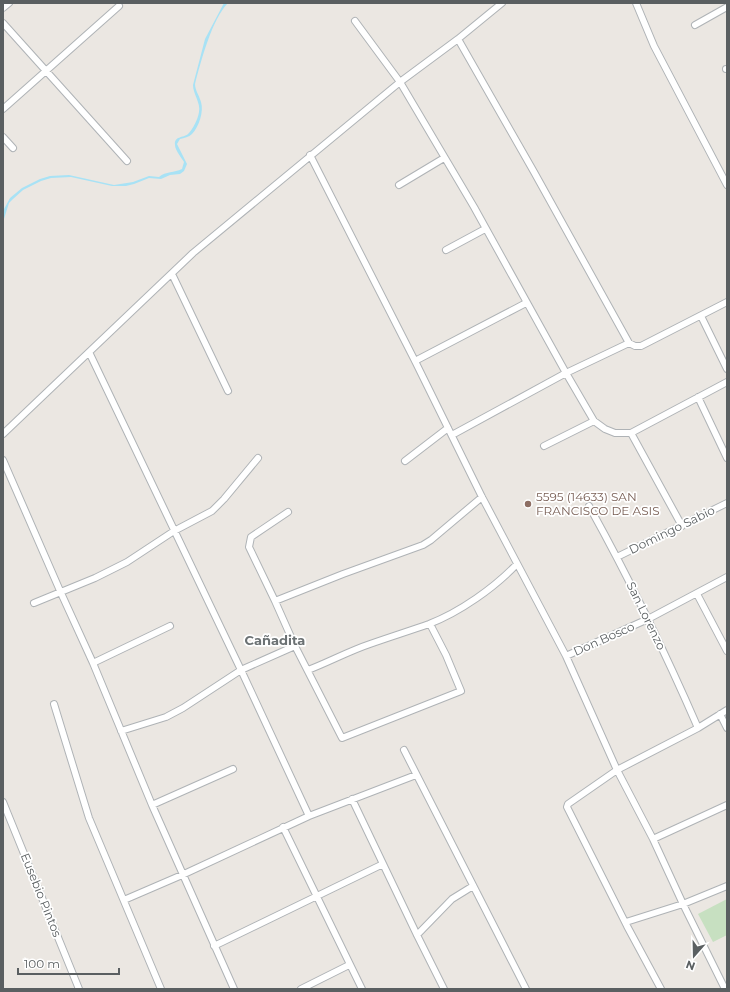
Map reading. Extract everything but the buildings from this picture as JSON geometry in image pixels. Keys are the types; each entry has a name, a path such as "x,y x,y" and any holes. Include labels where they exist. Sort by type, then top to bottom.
{"street":[{"path":"3,8 9,3"},
{"path":"3,434 194,253 310,155 400,82 458,39 502,3"},
{"path":"636,3 654,46 727,185"},
{"path":"3,109 118,6"},
{"path":"695,25 727,7"},
{"path":"355,21 400,82 485,228 594,421 605,429 615,433 631,433 727,382"},
{"path":"3,23 127,161"},
{"path":"458,39 629,343 635,346 641,346 727,302"},
{"path":"3,137 13,148"},
{"path":"310,155 415,361 482,497 566,656 617,770 653,838 683,904 725,989"},
{"path":"399,185 444,158"},
{"path":"446,250 485,228"},
{"path":"172,274 228,391"},
{"path":"415,361 526,303"},
{"path":"701,316 727,368"},
{"path":"452,435 566,373 629,343"},
{"path":"89,352 242,670 309,816"},
{"path":"698,397 727,458"},
{"path":"544,446 594,421"},
{"path":"405,461 448,428"},
{"path":"631,433 682,526"},
{"path":"34,603 61,593 127,562 174,531 212,511 218,506 258,458"},
{"path":"3,460 93,663 182,875 234,989"},
{"path":"276,601 343,574 423,545 482,497"},
{"name":"Domingo Sabio","path":"617,557 727,503"},
{"name":"San Lorenzo","path":"589,506 617,557 648,619 698,728"},
{"path":"288,512 251,537 249,547 276,601 295,646 342,738 461,691 446,655 430,624"},
{"path":"308,670 369,644 430,624 452,613 484,593 517,564"},
{"name":"Don Bosco","path":"566,656 648,619 727,577"},
{"path":"697,594 727,651"},
{"path":"93,663 170,626"},
{"path":"121,731 166,717 242,670 295,646"},
{"path":"54,704 89,818 161,989"},
{"path":"661,989 567,807 568,804 617,770 698,728 727,710"},
{"path":"720,714 727,728"},
{"path":"404,750 526,989"},
{"path":"152,805 232,769"},
{"path":"124,900 182,875 283,827 416,775"},
{"path":"352,799 444,989"},
{"name":"Eusebio Pintos","path":"3,802 79,989"},
{"path":"653,838 727,805"},
{"path":"283,827 362,989"},
{"path":"214,946 383,864"},
{"path":"417,935 452,899 473,886"},
{"path":"626,922 683,904 727,886"},
{"path":"301,989 349,965"}],"green space":[{"path":"727,899 727,935 713,942 698,914"}],"water":[{"path":"224,3 228,3 222,10 212,30 195,84 202,106 200,119 192,134 188,137 180,139 177,144 187,164 184,171 180,174 170,175 161,179 149,178 126,186 112,186 71,177 51,178 23,190 13,199 9,203 3,222 3,211 10,198 22,188 50,176 69,175 114,185 133,182 149,176 159,177 182,169 184,162 178,154 175,142 177,139 188,134 198,118 199,105 193,85 205,39"}],"place":[{"name":"5595 (14633) SAN FRANCISCO DE ASIS","path":"528,504"}],"district":[{"name":"Cañadita","path":"275,640"}]}
